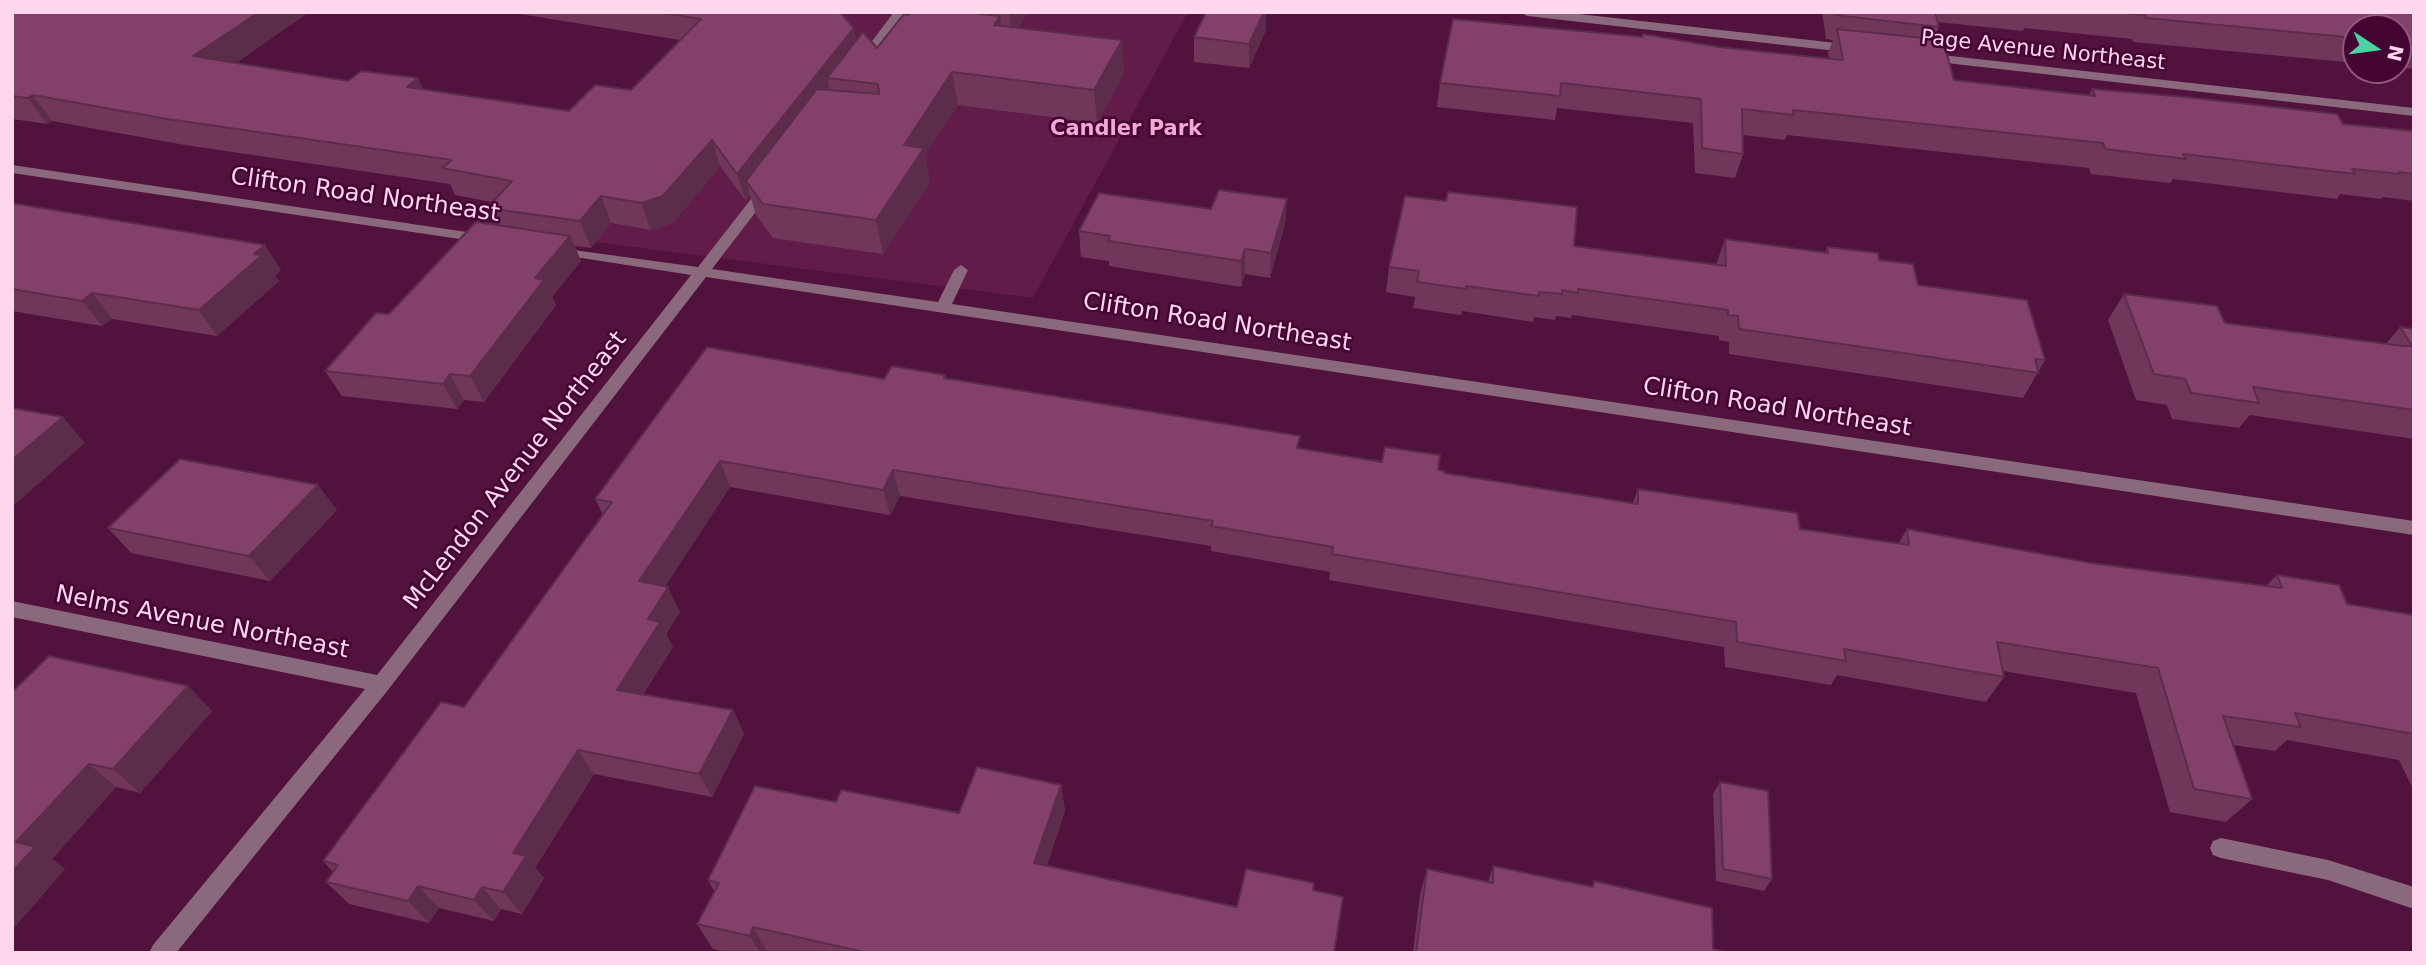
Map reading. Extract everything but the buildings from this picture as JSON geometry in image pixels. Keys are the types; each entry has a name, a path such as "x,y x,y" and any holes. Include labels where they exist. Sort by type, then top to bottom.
{"street":[{"path":"855,72 895,29 900,12"},
{"path":"1527,12 1861,50"},
{"name":"Page Avenue Northeast","path":"1916,56 2414,112"},
{"name":"Clifton Road Northeast","path":"12,169 502,242"},
{"name":"McLendon Avenue Northeast","path":"168,951 381,684 773,179"},
{"name":"Clifton Road Northeast","path":"542,248 2414,528"},
{"path":"943,307 961,270"},
{"name":"Nelms Avenue Northeast","path":"12,609 381,684"},
{"path":"2221,848 2328,870 2414,898"}],"shaded area":[{"path":"737,12 1188,12 1033,298 515,232"}],"district":[{"name":"Candler Park","path":"1126,130"}]}
